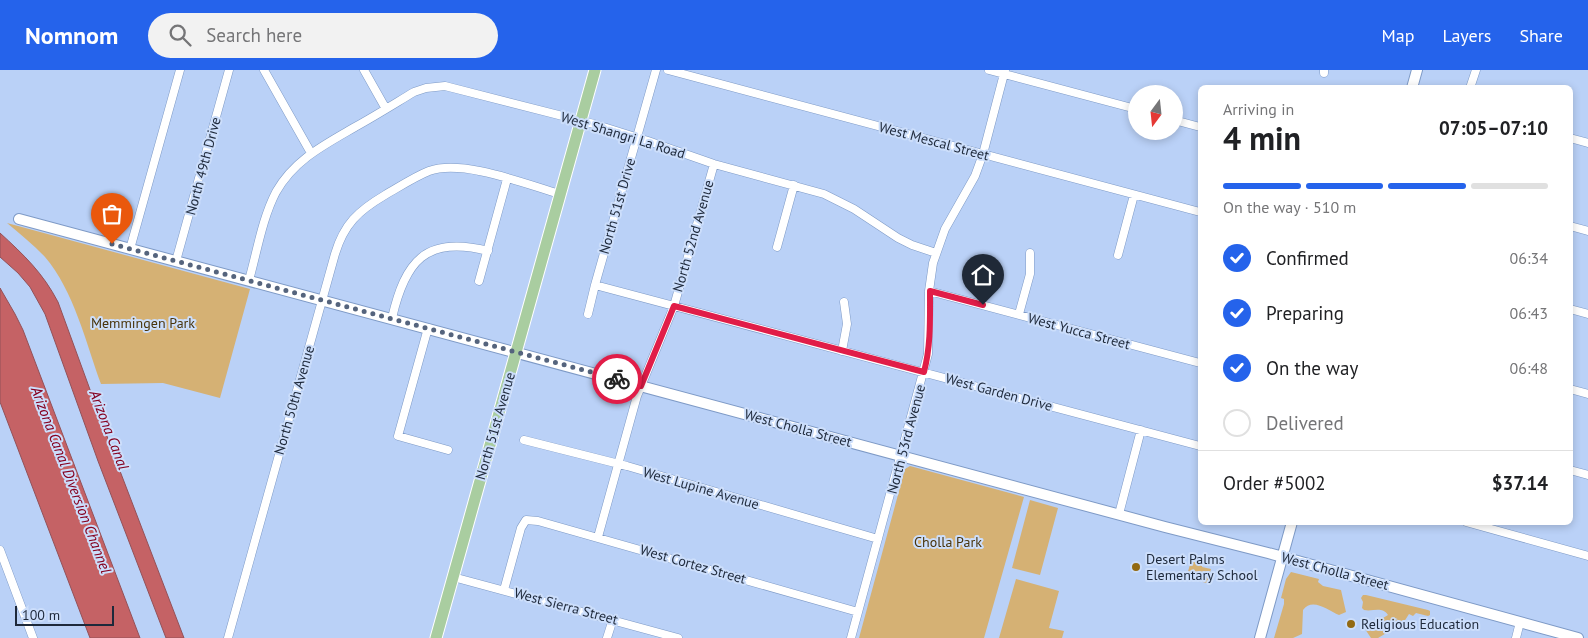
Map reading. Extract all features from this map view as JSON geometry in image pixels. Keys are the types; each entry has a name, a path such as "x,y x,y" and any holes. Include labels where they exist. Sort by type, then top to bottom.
{"main road":[{"name":"North 51st Avenue","path":"436,638 595,70"}],"street":[{"path":"130,249 180,70"},
{"name":"North 49th Drive","path":"176,261 229,70"},
{"path":"264,70 311,152"},
{"path":"364,70 386,109"},
{"name":"North 51st Drive","path":"588,314 656,70"},
{"name":"West Mescal Street","path":"668,70 1198,211"},
{"path":"989,70 1004,72 1128,108"},
{"path":"1413,85 1417,70"},
{"path":"1471,85 1476,70"},
{"name":"North 53rd Avenue","path":"851,638 928,354 933,263 945,229 975,176 983,154 1004,72"},
{"name":"West Shangri La Road","path":"249,280 268,211 276,193 293,169 311,152 386,109 426,88 445,86 581,121 637,137 714,164 824,194 854,209 898,238 936,253"},
{"path":"1183,122 1198,126"},
{"path":"1573,139 1588,142"},
{"name":"North 52nd Avenue","path":"598,537 641,386 674,306 714,164"},
{"name":"North 50th Avenue","path":"228,638 339,240 346,228 363,209 418,176 443,168 462,168 507,179"},
{"path":"479,281 507,179 560,194"},
{"path":"777,246 794,186"},
{"path":"1118,254 1134,195"},
{"name":"West Cholla Street","path":"19,219 1578,638"},
{"path":"1573,227 1588,231"},
{"path":"392,318 404,278 419,259 435,250 457,246 488,251"},
{"path":"1019,314 1030,274 1030,254"},
{"name":"West Garden Drive","path":"595,285 1198,445"},
{"name":"West Yucca Street","path":"930,291 1198,362"},
{"path":"842,351 847,324 844,302"},
{"path":"1573,310 1588,314"},
{"path":"428,328 398,436 448,450"},
{"path":"1573,390 1588,394"},
{"path":"1119,514 1141,430"},
{"name":"West Lupine Avenue","path":"524,440 618,464 878,539"},
{"path":"1573,471 1588,475"},
{"name":"West Cortez Street","path":"504,590 521,528 526,520 538,521 598,537 858,612"},
{"path":"1260,638 1291,525"},
{"path":"1477,525 1588,556"},
{"path":"0,550 2,562 33,638"},
{"name":"West Sierra Street","path":"453,577 678,638"},
{"path":"607,638 613,619"},
{"path":"1516,638 1520,622"}],"green space":[{"name":"Memmingen Park","path":"7,223 250,289 220,398 163,383 101,384 72,301 64,285 45,257"},
{"name":"Cholla Park","path":"910,466 1024,497 984,638 859,638 905,469"},
{"path":"1030,500 1058,508 1040,575 1012,568"},
{"path":"1192,558 1203,562 1202,567 1211,569 1207,583 1186,578"},
{"path":"1291,572 1319,579 1318,582 1323,586 1341,590 1346,612 1339,615 1320,606 1307,606 1303,610 1302,634 1293,638 1274,638 1284,604 1284,599 1281,598 1286,579"},
{"path":"1016,579 1059,591 1049,628 1064,631 1062,638 999,638"},
{"path":"1363,595 1428,610 1430,615 1416,613 1413,616 1409,614 1402,625 1396,618 1391,621 1396,619 1400,625 1378,638 1371,638 1365,629 1388,615 1380,610 1364,610 1361,598"}],"water":[{"path":"0,233 32,265 46,282 58,302 184,638 166,638 98,461 45,314 30,287 0,257"},
{"name":"Arizona Canal Diversion Channel","path":"0,288 23,330 140,638 90,638 0,402"}],"way so far":[{"path":"112,244 617,379"}],"place":[{"name":"Desert Palms Elementary School","path":"1136,567"},
{"name":"Religious Education","path":"1351,624"}],"route":[{"path":"617,379 641,386 674,306 924,372 930,336 930,291 983,305"}],"water label":[{"name":"Arizona Canal","path":"109,430"}]}
